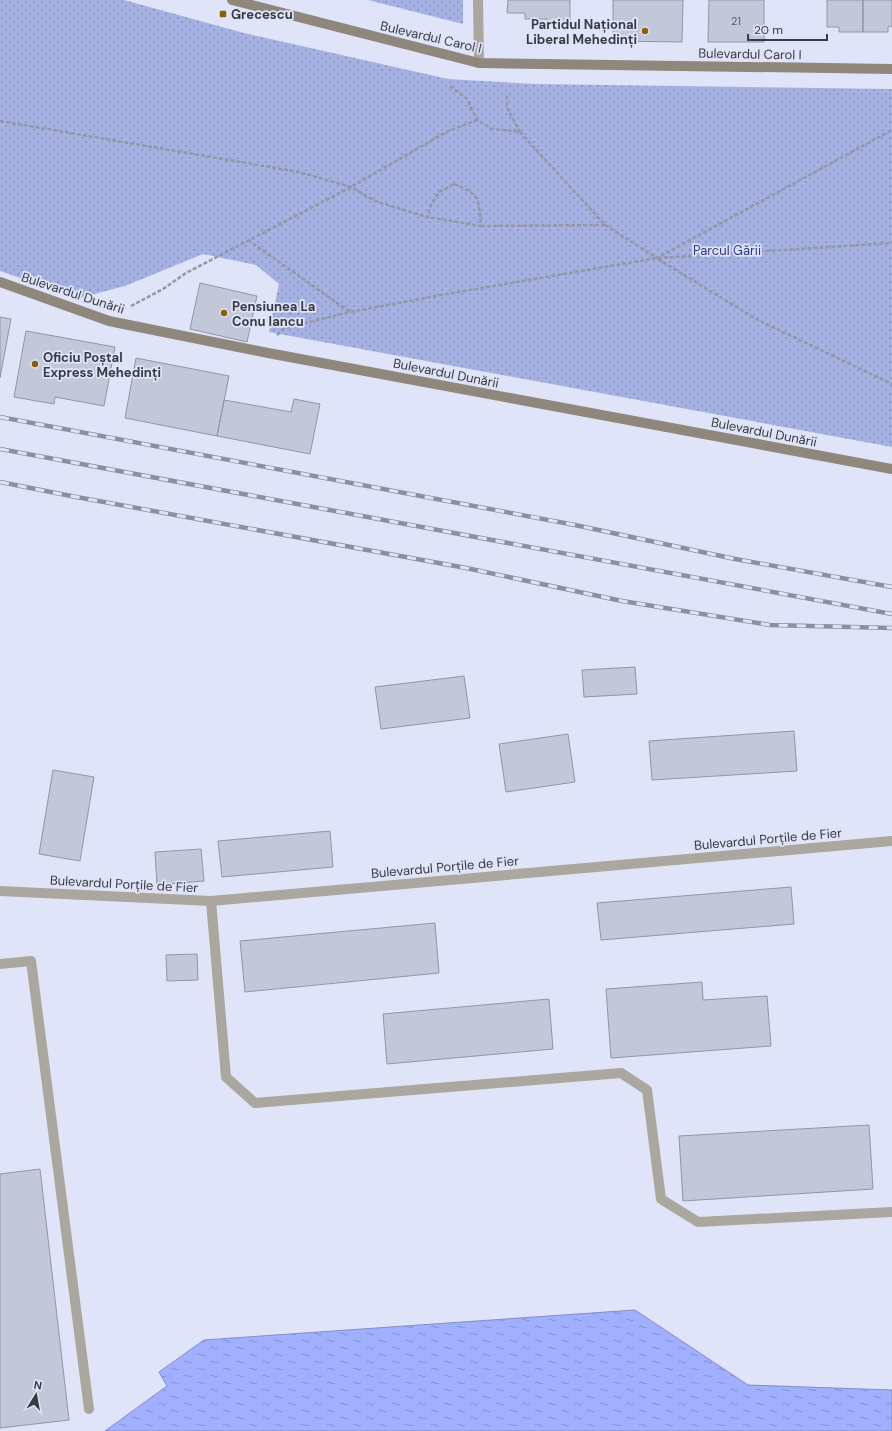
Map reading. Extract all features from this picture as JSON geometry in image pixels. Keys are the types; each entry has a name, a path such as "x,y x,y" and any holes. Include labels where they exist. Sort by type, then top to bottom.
{"street":[{"name":"Bulevardul Carol I","path":"232,0 479,63 892,70"},
{"path":"478,0 479,63"},
{"name":"Bulevardul Dunării","path":"0,282 109,321 276,355 892,469"},
{"name":"Bulevardul Porțile de Fier","path":"0,891 211,901 892,841"},
{"path":"211,901 226,1077 255,1103 621,1073 647,1090 661,1199 698,1222 892,1212"},
{"path":"0,964 31,961 89,1409"}],"path":[{"path":"450,86 467,99 477,120 492,129 520,132"},
{"path":"507,95 507,108 520,132 606,225 758,320 892,384"},
{"path":"109,321 122,311 163,289 186,273 351,186 446,132 477,120"},
{"path":"0,121 299,172 351,186 375,201 427,216 481,226 606,225"},
{"path":"658,258 892,130"},
{"path":"427,216 431,205 439,192 454,184 468,190 479,201 481,226"},
{"path":"248,240 350,312"},
{"path":"286,328 350,312 658,258 892,243"}],"green space":[{"name":"Parcul Gării","path":"0,0 124,0 244,33 448,79 535,84 892,89 892,447 269,332 279,284 256,265 203,254 125,286 79,298 0,271"},
{"path":"368,0 463,0 463,24"}],"water":[{"path":"635,1310 748,1385 892,1390 892,1431 105,1431 167,1386 159,1372 204,1340"}],"building":[{"path":"508,0 570,0 570,24 546,24 547,19 525,19 525,13 507,13"},
{"path":"613,0 683,0 682,42 613,41"},
{"path":"709,0 764,0 764,42 708,42"},
{"path":"827,0 863,0 863,32 839,32 839,27 827,27"},
{"path":"863,0 892,0 892,26 888,27 888,32 863,32"},
{"name":"Pensiunea La Conu Iancu","path":"200,283 257,296 247,342 190,329"},
{"path":"0,317 11,319 0,378"},
{"path":"26,331 115,347 104,406 55,397 54,404 14,397"},
{"path":"136,358 229,376 217,436 125,418"},
{"path":"294,399 320,404 310,454 217,436 224,400 291,412"},
{"path":"635,667 637,694 584,697 582,670"},
{"path":"464,676 470,718 381,729 375,687"},
{"path":"794,731 797,771 652,780 649,741"},
{"path":"568,734 575,782 506,792 499,744"},
{"path":"53,770 94,777 80,861 39,854"},
{"path":"330,831 333,867 222,877 218,841"},
{"path":"201,849 204,881 157,885 155,852"},
{"path":"791,887 794,924 601,940 597,903"},
{"path":"435,923 439,973 245,992 240,941"},
{"path":"197,954 198,980 167,981 166,955"},
{"path":"702,982 703,1000 767,996 771,1046 611,1058 606,989"},
{"path":"549,999 553,1049 387,1064 383,1014"},
{"path":"869,1125 873,1189 683,1201 679,1136"},
{"path":"40,1169 69,1420 0,1428 0,1174"}],"railway":[{"path":"0,417 575,525 735,559 892,587"},
{"path":"0,449 892,614"},
{"path":"0,482 466,568 622,601 770,625 892,628"}],"place":[{"name":"Grecescu","path":"223,14"},
{"name":"Partidul Național Liberal Mehedinți","path":"645,31"},
{"name":"Pensiunea La Conu Iancu","path":"224,313"},
{"name":"Oficiu Poștal Express Mehedinți","path":"35,364"}]}
